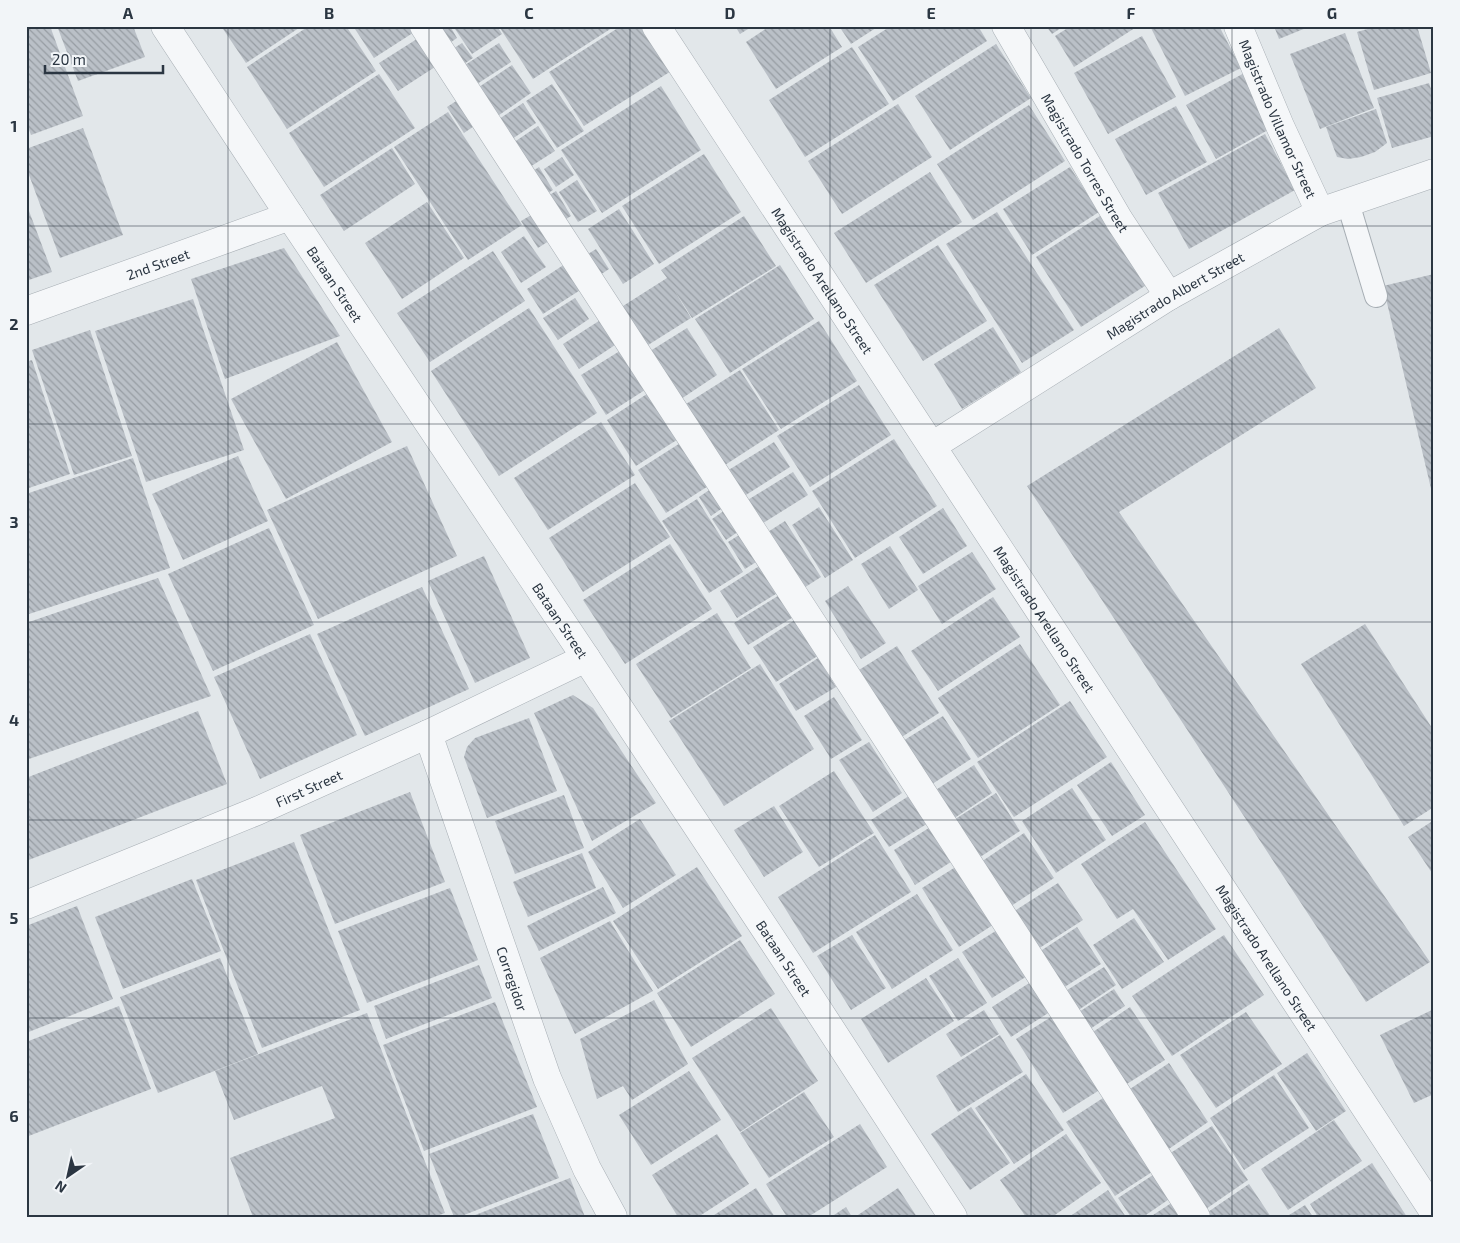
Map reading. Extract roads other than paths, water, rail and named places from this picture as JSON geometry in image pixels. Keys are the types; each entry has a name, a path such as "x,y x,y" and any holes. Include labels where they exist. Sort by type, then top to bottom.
{"street":[{"name":"Bataan Street","path":"165,26 586,658 953,1217"},
{"path":"424,26 1196,1217"},
{"name":"Magistrado Arellano Street","path":"656,26 1434,1212"},
{"name":"Magistrado Torres Street","path":"1006,26 1119,220 1169,296"},
{"name":"Magistrado Villamor Street","path":"1238,26 1280,126 1320,212"},
{"name":"Magistrado Albert Street","path":"932,446 1169,296 1320,212 1434,173"},
{"name":"2nd Street","path":"26,311 290,216"},
{"name":"First Street","path":"26,905 257,811 428,734 586,658"},
{"name":"Corregidor","path":"428,734 547,1078 587,1169 612,1217"}],"lane":[{"path":"1348,203 1376,296"}]}
